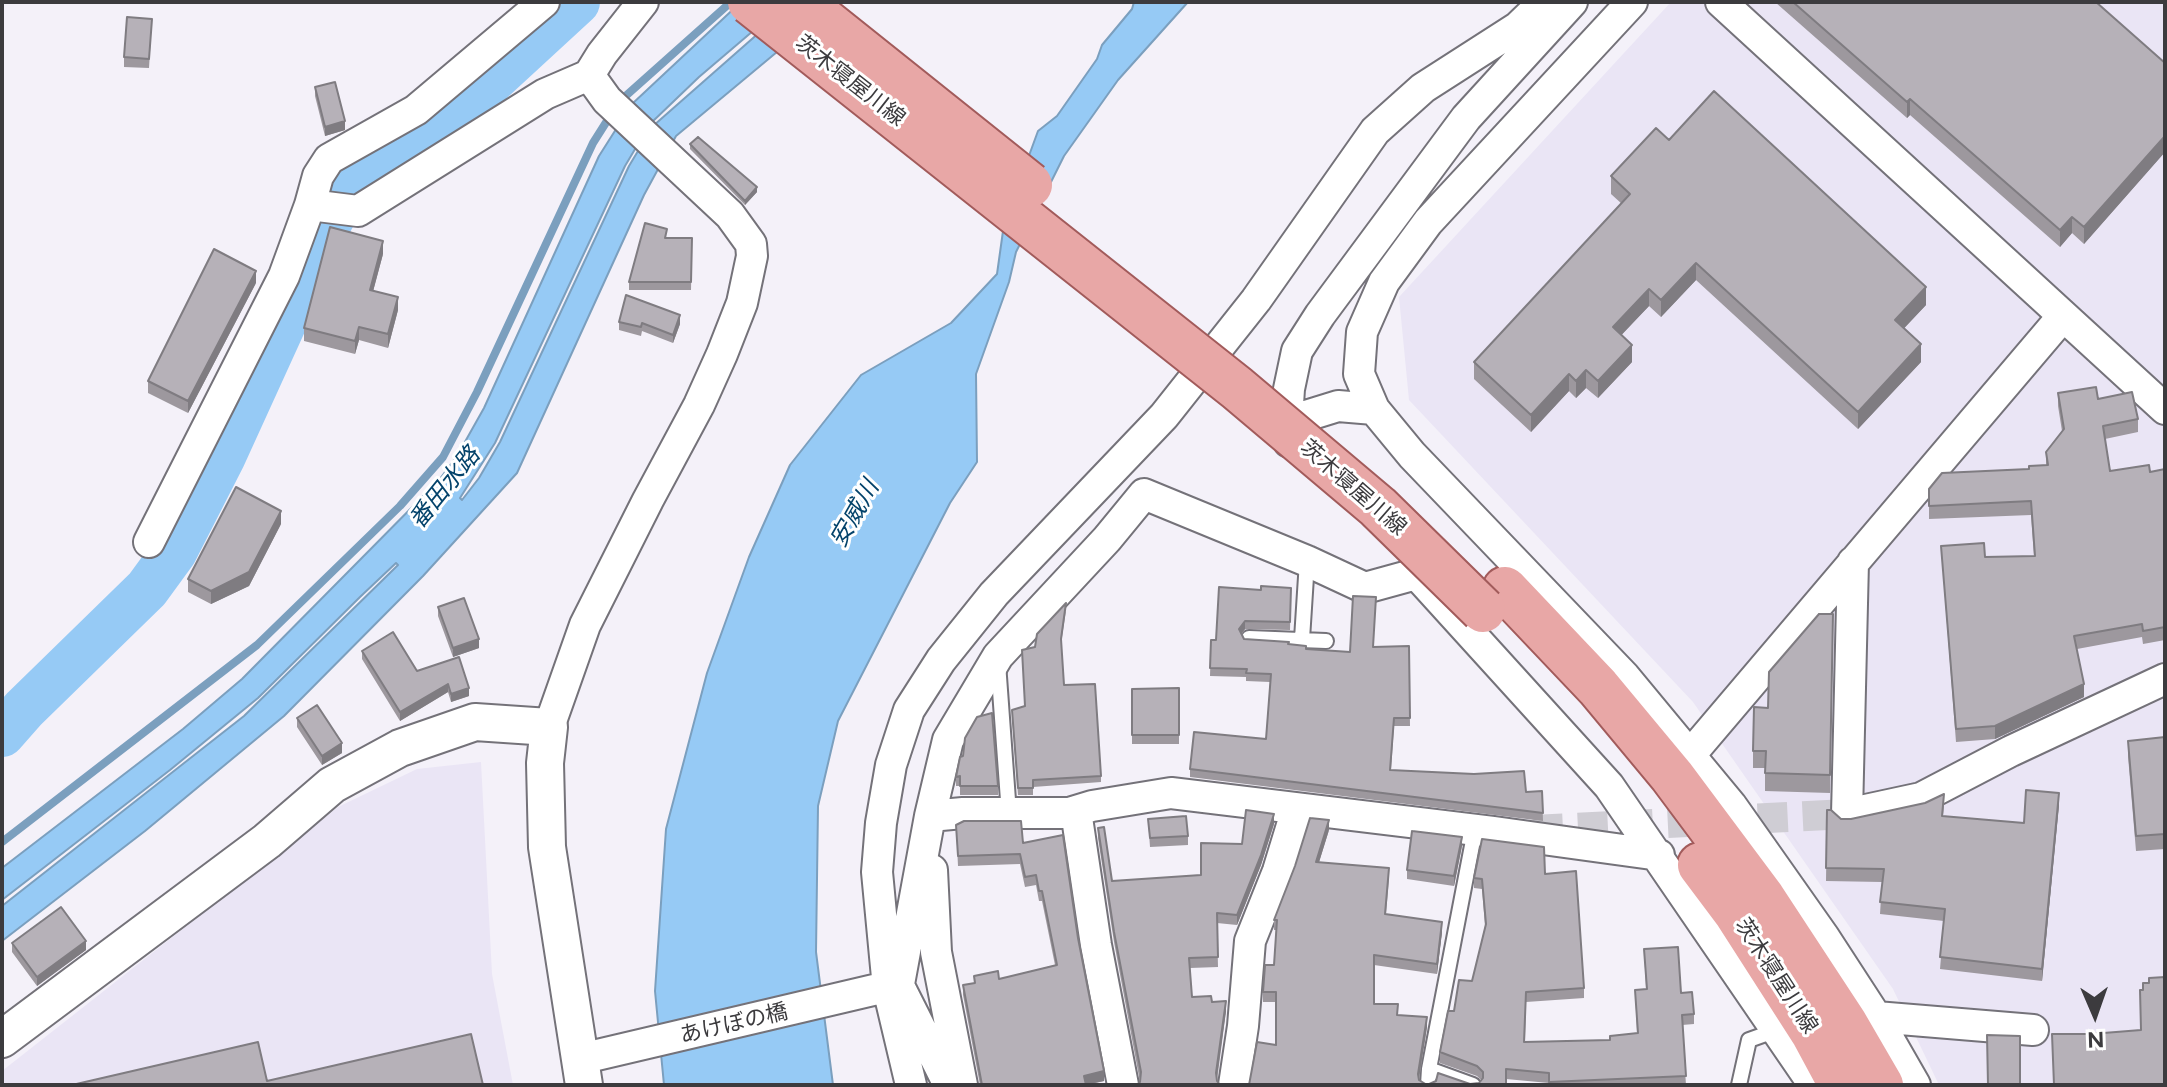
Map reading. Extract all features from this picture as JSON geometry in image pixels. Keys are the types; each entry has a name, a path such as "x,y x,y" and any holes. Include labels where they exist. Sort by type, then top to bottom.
{"main road":[{"name":"茨木寝屋川線","path":"750,2 1237,388 1598,687 1672,776 1763,898 1845,1023 1881,1085"},
{"name":"茨木寝屋川線","path":"801,2 1278,383 1396,482 1494,599 1576,708 1658,807 1736,913 1813,1033 1841,1085"}],"street":[{"path":"149,542 284,276 318,176 329,159 416,110 544,2"},
{"path":"310,205 358,211 545,94 589,75 643,2"},
{"path":"911,1085 890,987 877,872 891,765 909,710 941,660 994,594 1164,416 1256,300 1375,131 1423,88 1518,27 1544,2"},
{"path":"1572,2 1466,118 1320,315 1297,351 1289,389 1286,435 1300,462 1416,574 1609,786 1814,1085"},
{"path":"1632,2 1428,222 1384,282 1362,332 1359,374 1374,409 1412,455 1625,677 1731,805 1824,937 1915,1085"},
{"path":"1721,2 2165,409"},
{"path":"586,1067 547,847 545,763 549,727 585,625 699,405 742,303 752,256 751,244 743,230 670,156 607,100 589,75"},
{"path":"1690,755 2063,316"},
{"path":"1286,435 1296,419 1338,406 1374,409"},
{"path":"949,1085 890,987 948,740 998,656 1107,539 1144,494 1365,588 1416,574"},
{"path":"1853,562 1847,814 1921,798 1963,774 2165,679"},
{"path":"2,1039 267,841 332,785 400,748 475,722 549,727"},
{"path":"930,816 1076,811 1171,793 1659,855"},
{"path":"1234,1085 1243,1026 1250,941 1278,871 1297,809"},
{"path":"1076,811 1096,945 1123,1085"},
{"path":"930,816 936,952 962,1085"},
{"name":"あけぼの橋","path":"586,1067 890,987"},
{"path":"1876,1017 2033,1030"}],"lane":[{"path":"1302,639 1307,561"},
{"path":"1249,638 1326,641"},
{"path":"998,656 1009,814"},
{"path":"1428,1085 1475,830"},
{"path":"1739,1085 1749,1040 1778,1030"},
{"path":"1429,1069 1473,1085"}],"shaded area":[{"path":"1671,2 2165,2 2165,1085 1939,1085 1893,989 1693,702 1409,400 1399,297"},
{"path":"481,762 492,974 513,1085 2,1085 2,1071 338,807 417,769"}],"water":[{"name":"番田水路","path":"741,2 787,2 699,77 650,124 625,166 495,443 460,498 462,500 500,442 629,166 653,126 794,2 837,2 676,136 644,195 517,473 423,576 284,716 145,831 2,941 2,906 244,716 398,565 396,563 360,597 258,698 2,900 2,868 183,729 242,679 439,480 457,456 484,408 599,156 632,104"},
{"name":"安威川","path":"1134,2 1188,2 1118,80 1064,156 1016,252 1009,282 976,374 977,462 950,503 838,721 818,806 816,952 833,1085 664,1085 655,991 666,829 707,673 749,557 790,465 861,375 951,323 997,274 1004,224 1038,131 1057,116 1097,59 1102,45 1132,9"}],"building":[{"path":"1793,2 2096,2 2165,63 2165,136 2084,227 2072,217 2060,230"},
{"path":"127,17 152,19 149,59 124,57"},
{"path":"335,82 345,121 325,127 315,87"},
{"path":"1714,91 1926,287 1895,320 1921,344 1858,412 1696,263 1661,300 1649,289 1613,327 1632,345 1598,381 1586,370 1576,381 1569,374 1531,415 1474,362 1630,194 1611,176 1656,128 1669,140"},
{"path":"698,137 757,187 745,201 690,144"},
{"path":"645,223 667,229 665,238 692,238 691,282 629,282"},
{"path":"330,227 383,241 370,290 398,297 388,334 359,327 355,341 304,328"},
{"path":"214,249 256,271 188,401 148,381"},
{"path":"626,295 680,315 673,335 642,323 641,327 619,322"},
{"path":"2096,387 2098,399 2132,392 2138,419 2103,426 2110,471 2149,465 2150,472 2165,469 2165,627 2143,631 2142,624 2074,636 2084,684 1995,726 1956,729 1941,546 1984,543 1985,557 2035,556 2031,501 1929,506 1929,489 1942,473 2029,469 2029,466 2048,465 2046,452 2064,429 2058,393"},
{"path":"236,487 281,511 249,572 211,591 188,579"},
{"path":"1261,586 1291,588 1290,622 1245,621 1239,629 1244,639 1289,642 1306,646 1306,649 1350,652 1353,596 1376,597 1373,647 1409,646 1410,718 1394,718 1390,770 1474,774 1524,771 1526,792 1542,791 1543,813 1190,769 1194,732 1266,739 1271,674 1246,673 1247,669 1210,668 1211,640 1216,640 1219,587 1261,590"},
{"path":"464,598 479,639 453,648 438,607"},
{"path":"1066,603 1061,639 1064,685 1095,684 1101,776 1033,780 1033,788 1018,788 1012,710 1025,706 1022,650 1035,647 1037,634"},
{"path":"1819,614 1833,614 1830,775 1765,773 1766,751 1753,751 1754,707 1768,708 1769,672"},
{"path":"393,632 417,671 459,657 469,688 451,694 448,684 400,712 362,651"},
{"path":"1179,688 1179,735 1132,735 1132,689"},
{"path":"317,705 342,743 322,756 297,718"},
{"path":"992,713 998,786 960,786 960,776 956,777 965,738 977,717"},
{"path":"2165,737 2165,834 2136,836 2128,741"},
{"path":"2026,790 2059,793 2042,969 1940,957 1945,909 1880,902 1884,869 1826,868 1827,810 1841,819 1851,819 1925,803 1944,794 1942,816 2024,823"},
{"path":"1246,810 1274,814 1261,855 1237,915 1217,913 1218,957 1189,958 1192,997 1211,996 1212,1002 1226,1001 1216,1073 1220,1085 1137,1085 1141,1072 1098,828 1104,827 1112,881 1201,875 1201,843 1242,844"},
{"path":"1186,816 1188,836 1150,838 1148,819"},
{"path":"1310,818 1329,820 1316,862 1389,868 1385,914 1442,922 1437,964 1374,955 1374,1004 1398,1004 1397,1015 1427,1017 1418,1074 1419,1080 1427,1085 1249,1085 1257,1042 1276,1045 1276,992 1263,992 1265,965 1274,965 1277,920 1274,920"},
{"path":"964,821 1021,821 1023,843 1063,835 1078,938 1104,1071 1084,1076 1086,1085 982,1085 963,985 975,983 974,976 998,971 999,979 1057,965 1036,875 1025,877 1020,854 958,856 956,825"},
{"path":"1412,831 1462,837 1454,876 1407,870"},
{"path":"1482,839 1544,847 1545,874 1576,871 1584,988 1526,992 1524,1042 1610,1040 1610,1036 1638,1033 1635,990 1647,989 1644,949 1678,947 1681,993 1692,992 1694,1014 1682,1015 1686,1076 1549,1082 1549,1073 1506,1069 1506,1085 1427,1085 1436,1081 1438,1073 1470,1084 1479,1083 1483,1078 1483,1072 1477,1066 1440,1052 1448,1011 1454,1011 1459,980 1472,981 1486,924 1482,879 1474,878"},
{"path":"61,907 86,941 37,977 12,943"},
{"path":"2165,977 2165,1085 2054,1085 2052,1034 2141,1030 2140,990 2143,990 2143,983 2149,983 2149,978"},
{"path":"471,1034 483,1085 72,1085 258,1042 267,1081"},
{"path":"1987,1035 2020,1036 2020,1085 1988,1085"}],"waterway":[{"path":"2,734 147,589 174,552 223,456 344,195 378,162 476,95 577,2"},
{"path":"620,101 731,2"},
{"name":"番田水路","path":"2,842 257,645 400,506 443,457 477,392 593,143 612,113"}],"tunnel":[{"path":"1533,830 1847,814"}]}
